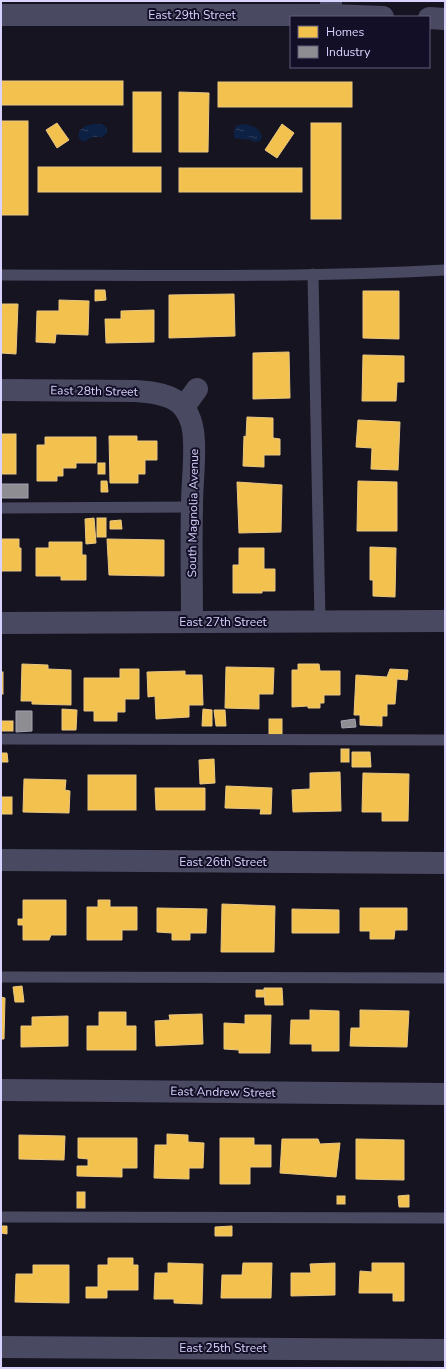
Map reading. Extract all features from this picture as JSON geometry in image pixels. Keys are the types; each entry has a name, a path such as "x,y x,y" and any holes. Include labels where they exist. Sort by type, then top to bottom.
{"street":[{"name":"East 29th Street","path":"1,15 331,8 377,16"},
{"path":"430,18 445,19"},
{"path":"184,407 197,389"},
{"name":"East 28th Street","path":"1,390 121,390 150,392 177,401 184,407"},
{"name":"South Magnolia Avenue","path":"184,407 192,424 194,442 192,508 192,622"},
{"name":"East 27th Street","path":"1,623 445,621"},
{"name":"East 26th Street","path":"1,860 445,863"},
{"name":"East Andrew Street","path":"1,1090 445,1094"},
{"name":"East 25th Street","path":"1,1347 445,1350"}],"lane":[{"path":"1,275 313,274 392,273 445,270"},
{"path":"313,274 320,621"},
{"path":"1,508 192,508"},
{"path":"1,739 445,740"},
{"path":"1,977 445,978"},
{"path":"1,1217 445,1218"}],"water":[{"path":"102,124 107,128 107,133 102,137 92,137 84,142 79,138 79,131 85,126"},
{"path":"242,124 252,126 257,129 262,137 260,141 255,142 251,140 234,138 236,126"}],"building: Homes":[{"path":"1,81 123,81 123,105 1,105"},
{"path":"218,82 352,82 352,107 218,107"},
{"path":"133,92 161,92 161,152 133,152"},
{"path":"179,92 209,93 208,152 179,152"},
{"path":"1,121 28,121 28,215 1,215"},
{"path":"57,123 69,140 57,148 46,130"},
{"path":"311,123 341,123 341,219 311,219"},
{"path":"282,124 294,133 277,158 265,150"},
{"path":"38,167 161,167 161,192 38,192"},
{"path":"179,168 302,168 302,192 179,192"},
{"path":"95,290 105,290 106,300 95,301"},
{"path":"363,291 399,291 399,339 363,338"},
{"path":"234,294 235,336 169,338 169,295"},
{"path":"59,300 89,301 88,335 56,334 55,343 36,342 37,311 59,311"},
{"path":"1,304 18,304 16,354 1,353"},
{"path":"154,310 154,342 106,343 105,319 121,319 121,311"},
{"path":"289,352 290,398 253,399 253,353"},
{"path":"363,355 404,356 404,382 397,382 396,401 362,401"},
{"path":"247,417 273,418 273,438 280,439 280,455 264,455 264,467 243,466 244,436 246,437"},
{"path":"358,420 400,422 398,470 371,469 372,448 356,447"},
{"path":"1,434 16,434 16,474 1,474"},
{"path":"109,436 137,436 137,441 157,441 157,460 145,460 145,474 138,474 138,483 110,483"},
{"path":"45,437 96,437 96,463 76,463 76,468 63,468 63,476 57,476 57,481 37,481 37,445 45,445"},
{"path":"98,463 105,463 105,474 98,474"},
{"path":"101,481 107,481 108,492 101,492"},
{"path":"358,481 397,482 397,531 357,531"},
{"path":"237,482 282,485 281,532 239,533"},
{"path":"94,518 96,543 86,544 85,519"},
{"path":"97,518 106,518 106,537 97,537"},
{"path":"121,520 122,529 110,529 110,521"},
{"path":"1,539 19,539 19,548 21,548 21,571 1,571"},
{"path":"107,539 164,540 164,576 109,575"},
{"path":"49,542 82,542 82,555 86,555 86,580 61,580 61,576 36,576 36,548 49,548"},
{"path":"370,547 396,548 395,597 373,596 373,580 370,580"},
{"path":"239,548 264,548 264,569 275,569 275,591 262,591 262,593 233,593 233,565 239,565"},
{"path":"22,664 48,665 48,669 71,670 71,705 32,704 32,701 21,701"},
{"path":"298,664 319,664 320,671 340,671 340,695 324,695 324,703 320,703 320,708 308,708 308,706 292,707 292,670 298,670"},
{"path":"226,667 274,668 273,694 259,694 259,709 225,708"},
{"path":"120,669 139,669 139,699 125,699 125,712 117,712 117,721 94,721 94,711 84,711 84,678 120,678"},
{"path":"390,669 408,670 407,680 397,679 395,704 387,704 387,716 382,716 382,726 360,725 360,715 354,715 356,675 387,677"},
{"path":"185,671 185,675 202,675 203,705 189,705 189,717 156,719 155,696 148,697 147,672"},
{"path":"1,672 3,672 3,694 1,694"},
{"path":"62,709 77,710 76,730 62,730"},
{"path":"203,709 212,710 212,726 202,726"},
{"path":"214,710 225,710 226,726 216,726"},
{"path":"269,719 282,719 282,735 269,735"},
{"path":"1,721 13,721 13,731 1,731"},
{"path":"341,749 349,749 349,762 341,762"},
{"path":"352,752 370,752 371,767 352,767"},
{"path":"1,753 7,753 8,762 1,762"},
{"path":"214,759 215,783 200,784 199,760"},
{"path":"340,772 341,811 293,812 292,790 310,789 310,773"},
{"path":"363,773 409,774 408,821 382,821 382,812 362,812"},
{"path":"88,775 136,775 136,810 88,810"},
{"path":"24,779 66,780 65,790 70,791 69,813 23,812"},
{"path":"226,786 272,788 271,814 260,814 261,809 225,808"},
{"path":"155,788 205,788 205,810 156,810"},
{"path":"1,797 12,797 12,814 1,814"},
{"path":"23,900 66,900 66,935 51,935 49,940 23,940 23,925 18,925 18,919 23,919"},
{"path":"98,900 110,900 110,907 137,907 137,930 122,930 122,940 87,940 87,907 98,907"},
{"path":"222,904 275,906 274,952 221,952"},
{"path":"157,908 207,909 206,933 190,933 190,940 172,940 172,933 157,932"},
{"path":"360,908 407,908 407,930 395,930 394,939 370,939 370,931 360,931"},
{"path":"292,909 339,910 339,933 292,933"},
{"path":"22,986 24,1002 15,1002 13,987"},
{"path":"264,988 282,988 283,1005 265,1005"},
{"path":"256,990 264,990 265,997 256,997"},
{"path":"1,997 5,998 4,1039 1,1039"},
{"path":"310,1010 339,1011 339,1051 312,1051 312,1044 290,1044 291,1020 310,1020"},
{"path":"360,1010 409,1011 407,1047 350,1046 351,1028 360,1028"},
{"path":"99,1012 126,1012 126,1026 136,1026 136,1050 87,1050 87,1026 99,1026"},
{"path":"202,1014 203,1044 156,1046 155,1021 170,1020 169,1015"},
{"path":"245,1015 271,1015 270,1053 239,1053 239,1050 224,1049 224,1023 245,1024"},
{"path":"68,1016 68,1046 21,1047 21,1026 32,1026 32,1017"},
{"path":"167,1134 188,1135 188,1142 204,1143 203,1168 189,1168 189,1179 154,1178 155,1145 167,1145"},
{"path":"19,1135 65,1136 64,1160 19,1159"},
{"path":"78,1138 137,1138 137,1168 122,1168 122,1177 77,1176 77,1166 88,1166 88,1159 78,1158"},
{"path":"220,1138 254,1138 254,1145 271,1145 271,1167 250,1167 250,1184 220,1184"},
{"path":"282,1139 318,1139 320,1144 340,1143 336,1177 280,1173"},
{"path":"356,1139 404,1140 404,1180 356,1179"},
{"path":"77,1192 85,1192 85,1208 77,1208"},
{"path":"409,1195 409,1207 399,1207 398,1196"},
{"path":"337,1196 345,1196 345,1204 337,1204"},
{"path":"1,1226 7,1226 7,1234 1,1233"},
{"path":"232,1226 232,1236 215,1236 215,1227"},
{"path":"108,1258 133,1258 133,1265 138,1265 138,1290 107,1290 107,1298 86,1298 86,1287 98,1287 98,1265 108,1265"},
{"path":"168,1263 203,1264 202,1304 174,1303 174,1299 154,1299 155,1273 168,1273"},
{"path":"243,1263 272,1263 271,1298 221,1298 222,1275 242,1275"},
{"path":"335,1263 335,1295 291,1296 291,1273 311,1273 310,1264"},
{"path":"372,1263 404,1263 404,1301 393,1301 393,1293 359,1293 360,1271 372,1272"},
{"path":"33,1265 69,1265 69,1303 15,1302 16,1274 33,1274"}],"building: Industry":[{"path":"1,484 28,484 28,498 1,498"},
{"path":"16,711 32,711 32,731 16,732"},
{"path":"355,719 356,727 342,728 341,721"}]}
